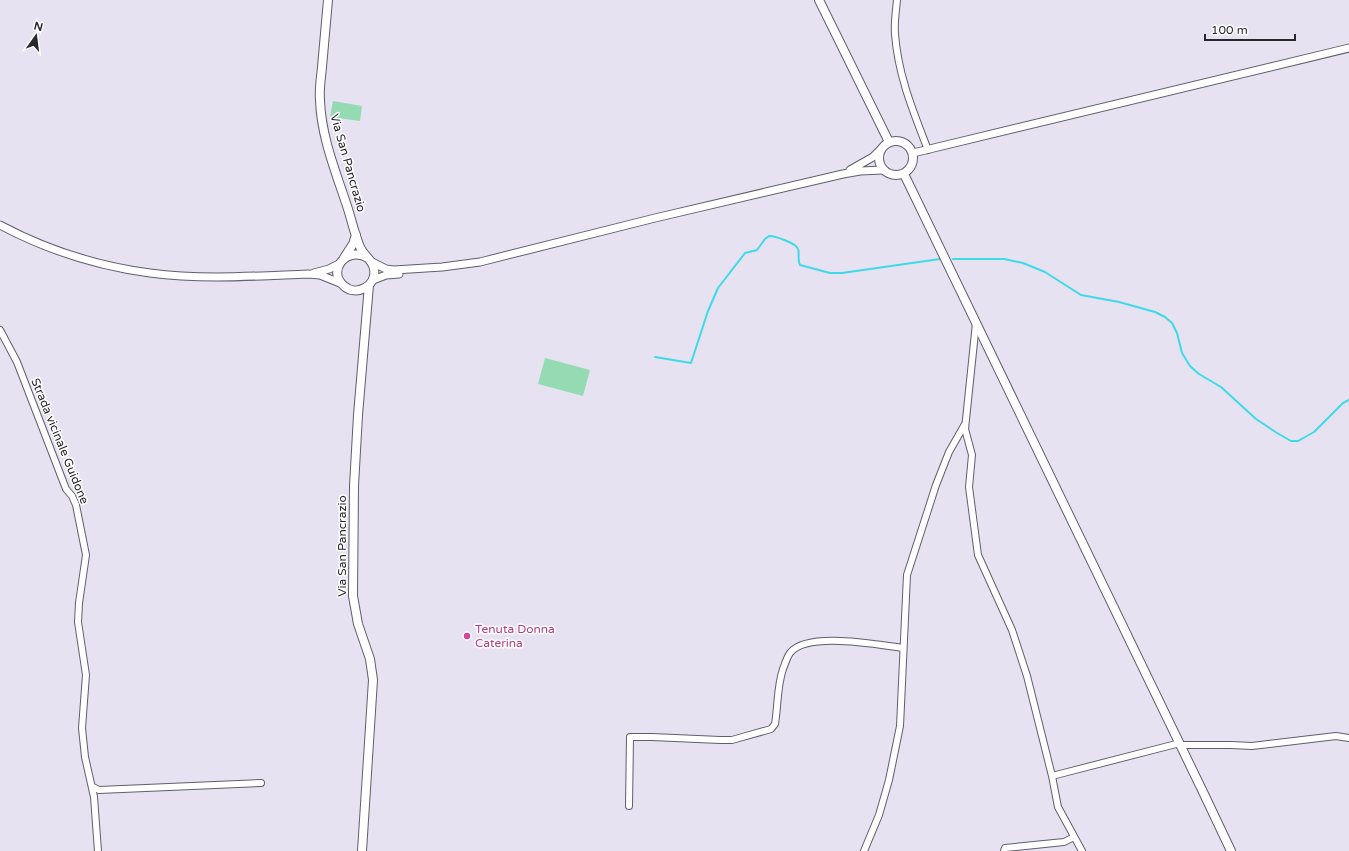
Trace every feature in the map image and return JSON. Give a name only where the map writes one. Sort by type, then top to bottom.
[{"type":"main road","name":"Via San Pancrazio","points":[[328,0],[320,99],[322,120],[328,147],[360,247],[370,260]]},
{"type":"main road","points":[[819,0],[889,142]]},
{"type":"main road","points":[[899,140],[904,142],[913,153],[913,163],[904,174],[893,175],[884,170],[879,160],[880,150],[889,142],[899,140]]},
{"type":"main road","points":[[904,174],[1231,851]]},
{"type":"main road","points":[[342,261],[352,254],[358,254],[370,260],[374,268],[371,283],[366,288],[358,291],[348,289],[340,283],[337,274],[342,261],[353,244],[356,235]]},
{"type":"main road","name":"Via San Pancrazio","points":[[362,851],[373,680],[370,659],[358,624],[353,596],[354,486],[362,370],[371,283]]},
{"type":"main road","points":[[358,291],[365,301],[368,311]]},
{"type":"street","points":[[897,0],[894,32],[900,70],[912,110],[928,150]]},
{"type":"street","points":[[913,153],[1349,48]]},
{"type":"street","points":[[843,174],[873,157],[880,150]]},
{"type":"street","points":[[370,260],[386,269],[442,268],[480,262],[654,218],[843,174],[860,171],[884,170]]},
{"type":"street","points":[[0,225],[57,251],[101,264],[150,273],[195,277],[308,274],[320,275],[340,283]]},
{"type":"street","points":[[308,274],[330,269],[342,261]]},
{"type":"street","points":[[371,283],[386,275],[404,274],[412,269]]},
{"type":"street","points":[[976,322],[965,429],[972,455],[969,487],[978,555],[1012,630],[1027,676],[1052,776],[1058,807],[1082,851]]},
{"type":"street","name":"Strada vicinale Guidone","points":[[0,330],[17,362],[66,489],[72,496],[76,505],[82,530],[86,555],[79,603],[78,622],[86,675],[82,728],[88,776],[93,787],[98,851]]},
{"type":"street","points":[[864,851],[873,832],[881,808],[889,780],[900,726],[907,575],[949,452],[966,422]]},
{"type":"street","points":[[629,806],[630,737],[732,740],[764,732],[771,729],[775,724],[782,671],[791,652],[797,647],[815,641],[834,641],[903,648]]},
{"type":"street","points":[[1052,776],[1180,744],[1252,746],[1336,736],[1349,738]]},
{"type":"street","points":[[93,787],[99,790],[261,783]]},
{"type":"street","points":[[1004,851],[1005,848],[1064,842],[1074,837]]},
{"type":"green space","points":[[333,101],[362,106],[360,121],[330,117]]},
{"type":"green space","points":[[545,358],[590,370],[583,396],[538,384]]},
{"type":"waterway","points":[[655,357],[691,363],[708,311],[718,288],[745,253],[757,250],[769,236],[776,237],[793,244],[799,251],[800,265],[830,273],[842,273],[940,259]]},
{"type":"waterway","points":[[953,259],[1004,259],[1023,263],[1045,272],[1081,295],[1119,302],[1155,312],[1165,317],[1172,323],[1177,333],[1182,353],[1190,366],[1199,374],[1221,387],[1256,419],[1291,441],[1298,441],[1314,432],[1343,403],[1349,400]]},
{"type":"place","name":"Tenuta Donna Caterina","points":[[467,636]]}]
